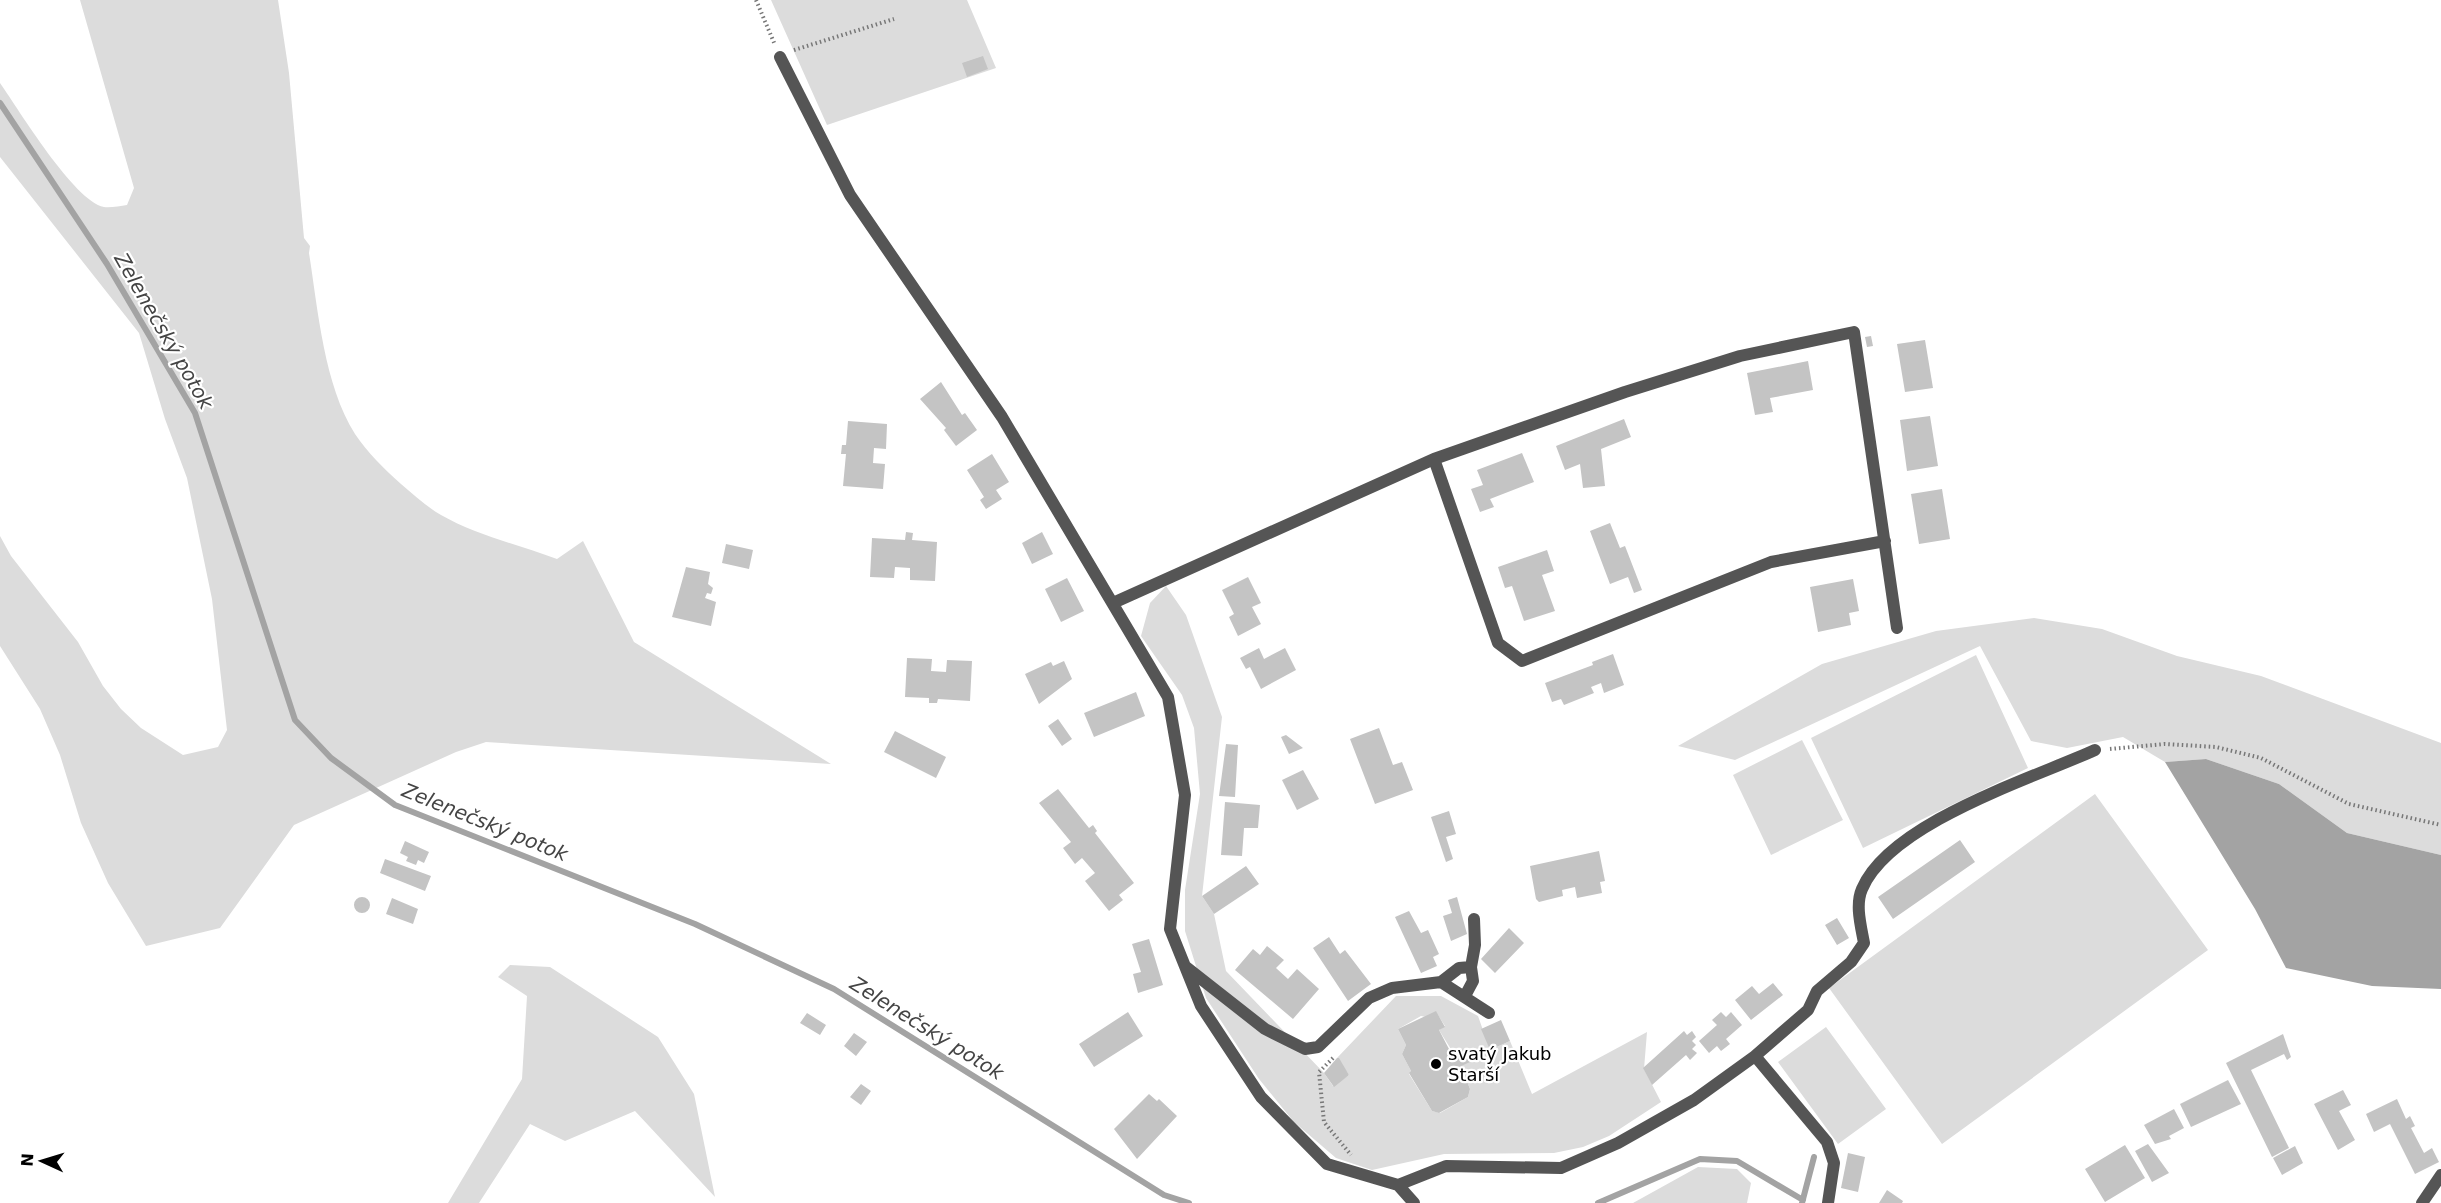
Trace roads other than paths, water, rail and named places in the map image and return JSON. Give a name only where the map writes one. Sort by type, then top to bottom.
[{"type":"street","points":[[780,57],[850,195],[1002,417],[1168,697],[1185,795],[1170,929],[1201,1006],[1261,1097],[1327,1164],[1398,1185],[1414,1203]]},
{"type":"street","points":[[1113,603],[1434,459],[1625,392],[1740,356],[1854,332],[1897,628]]},
{"type":"street","points":[[1434,459],[1498,643],[1522,661],[1771,562],[1885,541]]},
{"type":"street","points":[[1398,1185],[1446,1166],[1561,1168],[1618,1143],[1694,1100],[1755,1056],[1808,1010],[1817,991],[1851,962],[1864,943],[1858,913],[1861,891],[1872,871],[1900,843],[1973,802],[2095,750]]},
{"type":"street","points":[[1465,996],[1473,981],[1471,967],[1475,945],[1474,919]]},
{"type":"street","points":[[1185,966],[1265,1029],[1305,1049],[1318,1047],[1369,998],[1392,987],[1441,982],[1459,968],[1471,967]]},
{"type":"street","points":[[1441,982],[1489,1013]]},
{"type":"street","points":[[1755,1056],[1827,1142],[1833,1163],[1828,1203]]},
{"type":"street","points":[[2422,1203],[2441,1175]]},
{"type":"waterway","name":"Zelenečský potok","points":[[0,103],[107,264],[195,413],[295,720],[331,758],[395,805],[695,924],[834,989],[1164,1195],[1189,1203]]},
{"type":"waterway","name":"Zelenečský potok","points":[[1802,1203],[1814,1157]]},
{"type":"waterway","name":"Zelenečský potok","points":[[1598,1203],[1700,1159],[1737,1161],[1803,1200]]},
{"type":"place","name":"svatý Jakub Starší","points":[[1436,1064]]}]
